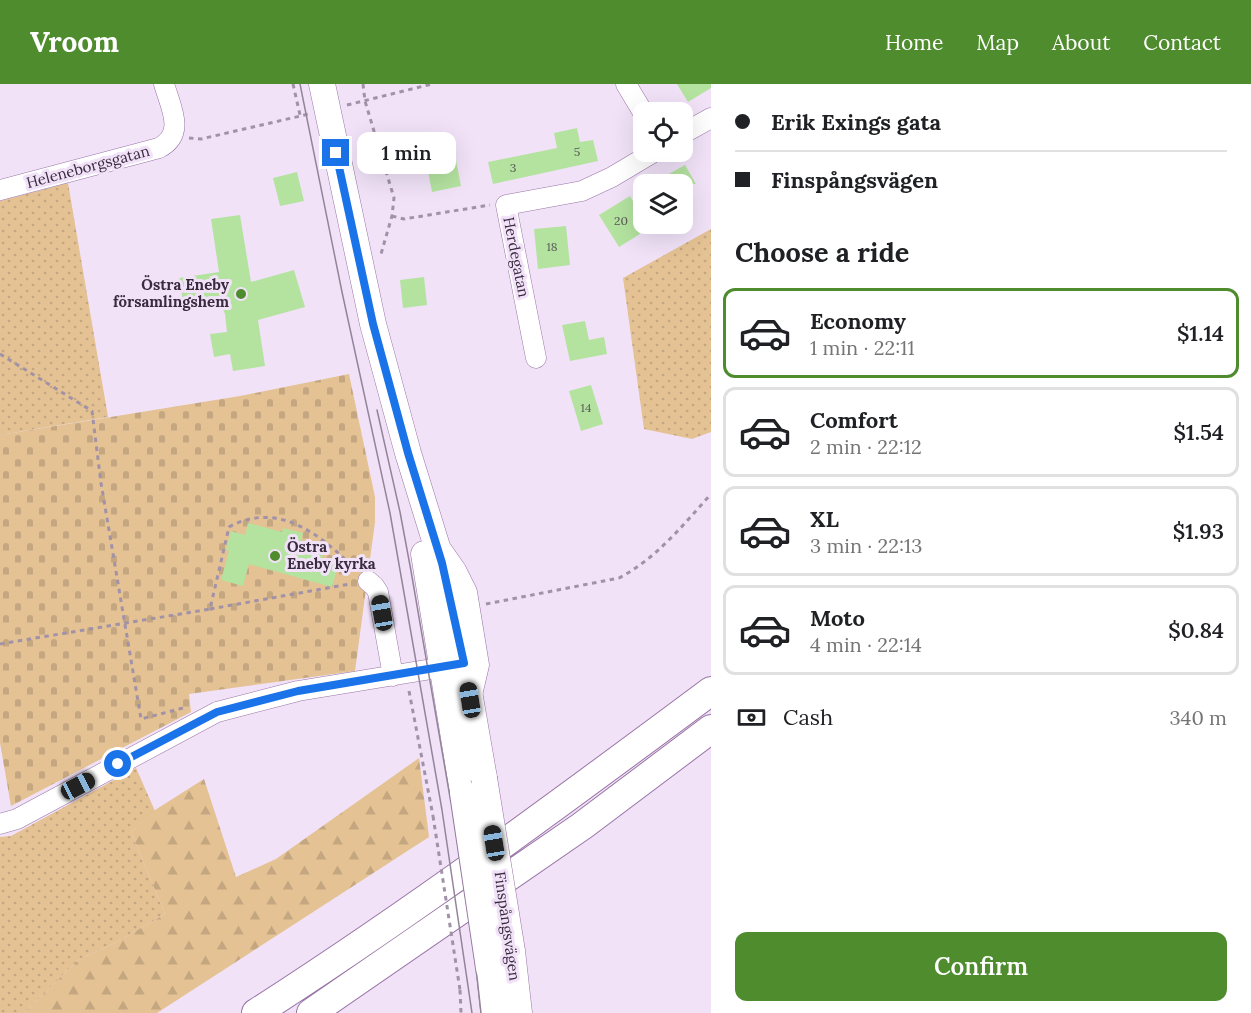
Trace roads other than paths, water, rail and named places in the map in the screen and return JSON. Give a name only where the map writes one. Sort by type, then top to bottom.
[{"type":"highway","points":[[256,1013],[331,965],[559,805],[711,691]]},
{"type":"highway","points":[[311,1013],[582,826],[711,729]]},
{"type":"main road","name":"Finspångsvägen","points":[[322,84],[373,324],[408,453],[442,563],[454,665],[463,794],[494,1013]]},
{"type":"main road","name":"Finspångsvägen","points":[[408,453],[454,665],[470,700],[512,951],[519,1013]]},
{"type":"street","name":"Heleneborgsgatan","points":[[0,190],[159,148],[172,138],[175,123],[164,84]]},
{"type":"street","points":[[627,84],[637,102]]},
{"type":"street","points":[[693,128],[711,118]]},
{"type":"street","name":"Herdegatan","points":[[536,358],[506,205],[582,191],[637,162]]},
{"type":"street","points":[[435,540],[456,570],[466,592],[479,665],[470,700]]},
{"type":"street","points":[[368,581],[378,592],[400,674]]},
{"type":"street","points":[[0,824],[17,819],[217,712],[298,691],[454,665]]},
{"type":"tram line","points":[[300,84],[390,513],[442,810],[472,1013]]},
{"type":"tram line","points":[[377,410],[411,571],[451,803],[481,1013]]},
{"type":"place","name":"Östra Eneby församlingshem","points":[[241,294]]},
{"type":"place","name":"Östra Eneby kyrka","points":[[275,556]]}]
